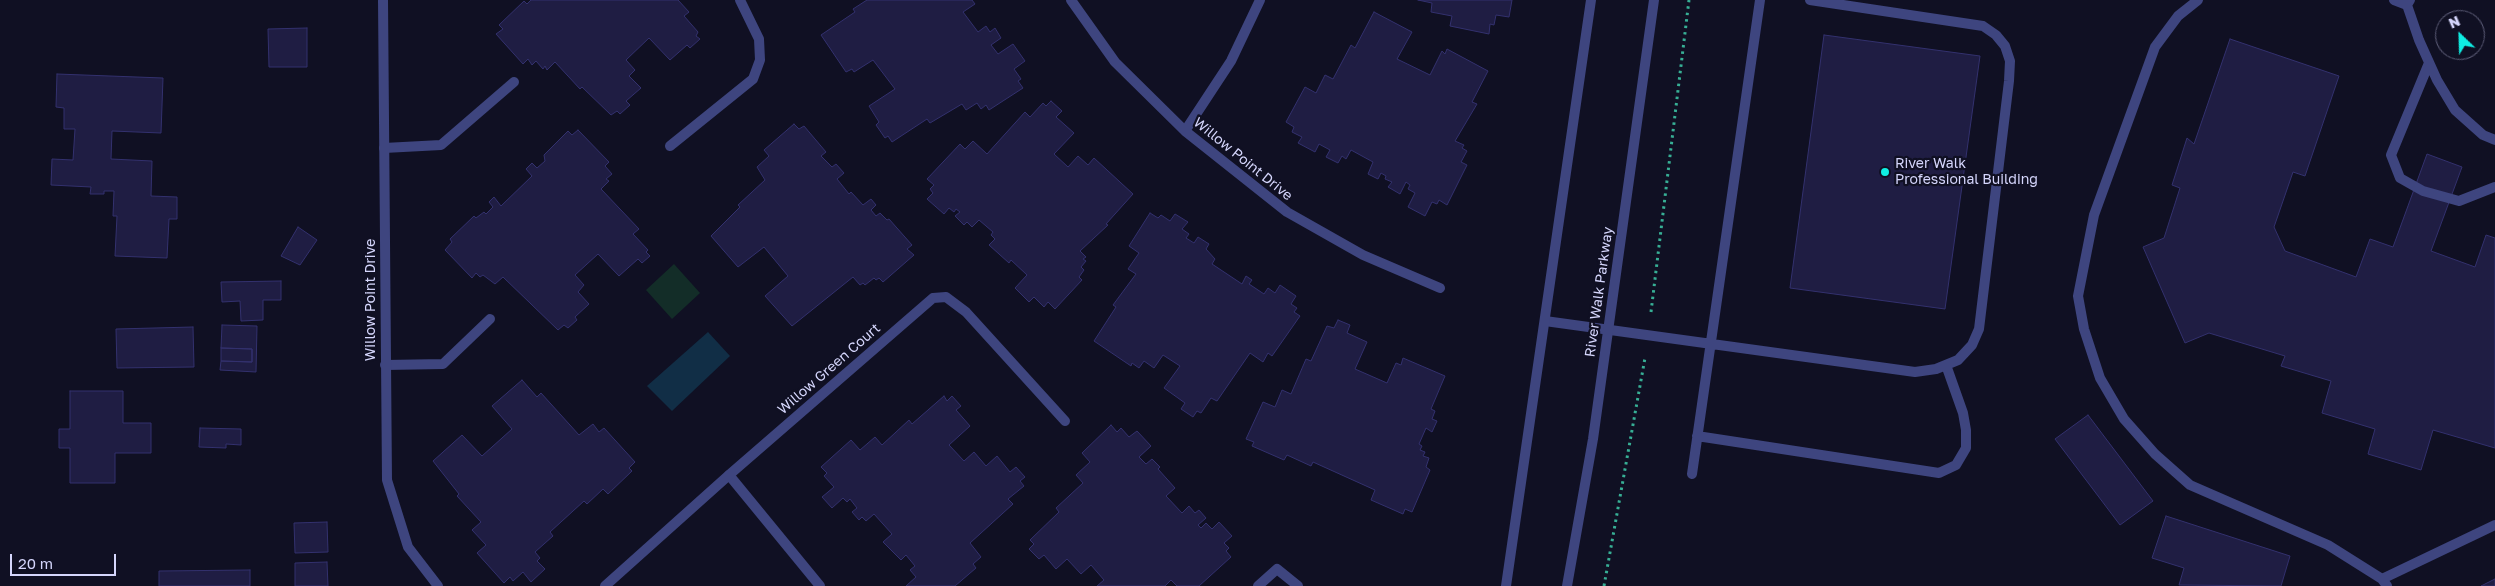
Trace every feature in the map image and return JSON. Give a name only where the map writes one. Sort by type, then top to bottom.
[{"type":"street","name":"Willow Point Drive","points":[[383,0],[387,480],[408,547],[438,586]]},
{"type":"street","points":[[670,146],[753,79],[760,60],[759,40],[740,0]]},
{"type":"street","name":"Willow Point Drive","points":[[1071,0],[1114,62],[1185,131],[1287,212],[1363,255],[1440,288]]},
{"type":"street","points":[[1185,131],[1231,62],[1260,0]]},
{"type":"street","points":[[1506,586],[1591,0]]},
{"type":"street","name":"River Walk Parkway","points":[[1567,586],[1593,439],[1654,0]]},
{"type":"street","points":[[1692,474],[1709,343],[1760,0]]},
{"type":"street","points":[[1545,321],[1915,372],[1946,365],[1958,360],[1972,345],[1979,329],[2009,82],[2010,61],[2005,46],[1996,35],[1983,26],[1810,0]]},
{"type":"street","points":[[2198,0],[2178,16],[2155,47],[2094,215],[2078,296],[2084,329],[2100,378],[2124,419],[2154,454],[2190,485],[2328,545],[2385,582],[2495,525]]},
{"type":"street","points":[[2394,0],[2408,2],[2429,63],[2456,110],[2483,135],[2495,140]]},
{"type":"street","points":[[2429,63],[2392,155],[2400,178],[2423,191],[2459,201],[2495,187]]},
{"type":"street","points":[[384,148],[441,145],[514,82]]},
{"type":"street","name":"Willow Green Court","points":[[605,586],[728,475],[933,298],[946,297],[966,312],[1065,422]]},
{"type":"street","points":[[386,364],[443,364],[490,319]]},
{"type":"street","points":[[1697,436],[1939,473],[1956,465],[1966,448],[1966,430],[1963,413],[1946,365]]},
{"type":"street","points":[[728,475],[820,586]]},
{"type":"street","points":[[1258,586],[1277,569],[1298,586]]},
{"type":"path","points":[[1604,586],[1649,335],[1689,0]]},
{"type":"green space","points":[[674,264],[700,293],[672,319],[646,290]]},
{"type":"water","points":[[708,332],[730,356],[672,411],[647,386]]},
{"type":"building","points":[[531,0],[678,0],[689,12],[684,16],[698,32],[696,36],[700,39],[690,48],[687,45],[670,60],[649,38],[626,60],[635,70],[629,76],[641,88],[626,101],[630,105],[620,114],[617,111],[611,115],[582,87],[580,89],[555,62],[547,70],[545,66],[543,69],[536,61],[532,65],[528,59],[523,64],[496,34],[503,29],[499,25],[524,1],[527,4]]},
{"type":"building","points":[[867,0],[972,0],[975,4],[963,12],[978,32],[986,26],[990,32],[995,28],[1001,38],[991,45],[998,54],[1013,44],[1025,61],[1014,69],[1021,79],[1018,81],[1023,88],[989,110],[986,105],[981,109],[977,103],[966,110],[962,104],[930,123],[927,119],[892,142],[888,136],[885,138],[876,125],[879,122],[869,106],[895,89],[873,60],[854,72],[852,69],[846,72],[821,35],[855,12],[853,9]]},
{"type":"building","points":[[1418,0],[1512,0],[1509,17],[1496,15],[1494,25],[1490,24],[1489,34],[1450,26],[1452,16],[1431,12],[1432,3]]},
{"type":"building","points":[[1374,12],[1412,32],[1397,59],[1430,75],[1442,51],[1445,54],[1447,49],[1488,71],[1472,102],[1477,104],[1455,141],[1464,145],[1462,148],[1467,151],[1461,162],[1467,165],[1447,205],[1439,200],[1437,204],[1432,202],[1425,216],[1408,207],[1415,193],[1408,189],[1410,185],[1406,182],[1400,194],[1388,187],[1392,182],[1385,179],[1386,176],[1381,173],[1378,179],[1368,174],[1373,162],[1351,150],[1346,159],[1342,156],[1338,163],[1326,157],[1330,150],[1319,144],[1315,152],[1298,143],[1302,137],[1292,132],[1294,127],[1286,122],[1305,87],[1316,93],[1325,75],[1333,79],[1351,45],[1355,48]]},
{"type":"building","points":[[307,28],[307,67],[269,67],[268,29]]},
{"type":"building","name":"River Walk Professional Building","points":[[1824,35],[1980,56],[1945,309],[1790,288]]},
{"type":"building","points":[[2230,39],[2339,76],[2305,176],[2293,172],[2274,227],[2285,251],[2356,277],[2370,239],[2393,247],[2427,154],[2462,167],[2431,251],[2475,267],[2486,235],[2495,238],[2495,448],[2433,430],[2421,470],[2368,454],[2375,429],[2322,413],[2331,381],[2281,366],[2285,356],[2209,333],[2185,343],[2143,247],[2164,238],[2180,188],[2172,185],[2187,138],[2194,144]]},
{"type":"building","points":[[57,74],[163,78],[161,133],[112,131],[111,159],[152,161],[151,196],[177,197],[177,219],[169,219],[167,258],[115,256],[117,216],[113,216],[114,191],[104,191],[104,194],[90,194],[91,187],[51,185],[52,159],[73,160],[75,129],[64,129],[64,108],[56,107]]},
{"type":"building","points":[[1051,101],[1062,111],[1056,117],[1074,133],[1054,154],[1068,167],[1078,156],[1088,165],[1094,158],[1133,194],[1106,224],[1108,225],[1080,251],[1086,257],[1083,259],[1086,261],[1081,267],[1084,270],[1079,277],[1082,280],[1055,309],[1048,302],[1044,307],[1034,297],[1029,302],[1015,288],[1027,275],[1011,260],[1009,263],[989,245],[995,239],[991,235],[993,232],[979,220],[972,227],[967,222],[964,225],[955,216],[960,212],[956,209],[954,212],[949,208],[944,214],[927,199],[933,193],[930,189],[934,185],[927,179],[960,144],[965,149],[973,141],[987,154],[1025,112],[1030,117],[1043,103],[1046,106]]},
{"type":"building","points":[[794,124],[799,129],[804,126],[826,152],[821,156],[832,167],[836,164],[844,173],[837,179],[849,194],[851,192],[863,205],[871,199],[876,205],[871,210],[876,216],[880,213],[887,220],[889,219],[912,245],[907,249],[914,255],[883,282],[879,278],[876,280],[874,278],[865,285],[863,283],[860,285],[853,277],[792,326],[765,296],[788,276],[764,247],[738,267],[711,236],[740,207],[738,205],[765,180],[757,167],[769,156],[764,150]]},
{"type":"building","points":[[578,130],[609,162],[605,166],[612,174],[606,179],[609,181],[601,189],[639,229],[633,234],[648,250],[646,252],[650,256],[642,263],[638,259],[619,276],[598,254],[575,275],[584,285],[578,292],[589,304],[575,317],[577,320],[568,328],[564,325],[558,330],[503,277],[495,284],[483,275],[480,277],[476,273],[472,278],[445,250],[452,242],[450,239],[474,216],[476,218],[484,212],[486,214],[493,207],[489,202],[494,197],[501,206],[532,176],[526,169],[532,163],[537,168],[545,161],[544,155],[568,131],[572,135]]},
{"type":"building","points":[[1150,213],[1158,218],[1161,215],[1170,221],[1175,214],[1188,222],[1182,229],[1189,234],[1186,238],[1194,243],[1198,237],[1209,244],[1206,249],[1215,259],[1212,264],[1242,284],[1246,276],[1252,280],[1249,284],[1264,294],[1268,288],[1275,293],[1280,285],[1296,296],[1291,304],[1297,308],[1294,312],[1300,316],[1272,356],[1268,353],[1263,362],[1250,353],[1217,401],[1211,398],[1201,413],[1197,411],[1193,417],[1181,409],[1185,403],[1164,388],[1180,366],[1163,355],[1154,368],[1144,361],[1139,368],[1132,363],[1131,366],[1094,341],[1116,307],[1113,305],[1136,274],[1128,269],[1139,253],[1129,246]]},
{"type":"building","points":[[298,227],[317,240],[300,265],[281,256]]},
{"type":"building","points":[[281,281],[281,300],[263,300],[263,320],[241,321],[240,301],[222,302],[221,282]]},
{"type":"building","points":[[1338,320],[1350,325],[1347,333],[1367,342],[1355,369],[1387,383],[1396,363],[1401,365],[1403,358],[1445,376],[1431,409],[1435,411],[1432,419],[1437,421],[1432,432],[1426,428],[1419,444],[1422,446],[1420,450],[1425,452],[1423,456],[1429,458],[1426,467],[1430,470],[1412,512],[1405,509],[1403,514],[1371,500],[1375,490],[1313,462],[1311,466],[1287,455],[1284,460],[1252,446],[1254,442],[1246,439],[1263,402],[1275,407],[1282,390],[1291,394],[1306,359],[1311,361],[1327,326],[1334,328]]},
{"type":"building","points":[[222,325],[257,326],[256,372],[220,370],[221,361],[252,362],[252,349],[221,348]]},
{"type":"building","points":[[193,327],[194,367],[117,368],[116,329]]},
{"type":"building","points":[[221,348],[252,349],[252,362],[221,361]]},
{"type":"building","points":[[522,380],[537,397],[541,393],[579,435],[593,424],[599,432],[604,428],[635,462],[629,468],[632,471],[608,494],[603,489],[587,504],[584,501],[550,532],[553,536],[535,552],[540,558],[537,561],[545,569],[531,582],[523,572],[513,581],[510,577],[504,583],[477,553],[486,545],[472,530],[481,522],[457,496],[459,494],[433,461],[462,435],[482,456],[512,429],[492,406]]},
{"type":"building","points":[[70,391],[123,391],[123,423],[151,423],[151,453],[115,453],[115,483],[70,483],[70,448],[59,448],[59,429],[70,429]]},
{"type":"building","points":[[944,396],[947,401],[952,396],[961,406],[956,410],[970,426],[949,445],[964,461],[974,452],[986,466],[997,456],[1010,472],[1016,467],[1025,477],[1020,481],[1024,486],[1008,499],[1013,504],[970,543],[981,557],[973,564],[976,568],[955,586],[906,586],[916,577],[910,570],[915,566],[906,555],[901,560],[883,542],[892,534],[874,514],[866,521],[862,517],[859,520],[852,512],[857,508],[850,499],[847,502],[843,498],[832,508],[822,497],[834,487],[824,476],[827,473],[821,467],[851,440],[860,450],[875,437],[882,445],[909,420],[912,424]]},
{"type":"building","points":[[2088,415],[2153,501],[2120,525],[2055,439]]},
{"type":"building","points":[[1111,425],[1117,432],[1121,428],[1129,437],[1137,431],[1151,446],[1139,457],[1146,464],[1152,459],[1160,467],[1158,469],[1175,488],[1166,496],[1182,513],[1189,506],[1195,513],[1199,510],[1206,518],[1198,525],[1201,528],[1206,523],[1212,529],[1219,522],[1232,536],[1224,543],[1229,548],[1226,551],[1231,557],[1199,586],[1177,586],[1171,580],[1165,586],[1097,586],[1104,580],[1091,565],[1081,574],[1067,559],[1056,569],[1044,555],[1039,559],[1029,549],[1034,544],[1030,540],[1059,512],[1056,508],[1083,483],[1076,475],[1090,462],[1082,453]]},
{"type":"building","points":[[200,428],[241,429],[241,445],[226,444],[226,448],[199,447]]},
{"type":"building","points":[[2166,516],[2290,556],[2281,586],[2179,585],[2184,568],[2152,558]]},
{"type":"building","points":[[327,522],[328,552],[295,553],[294,523]]},
{"type":"building","points":[[327,562],[328,586],[295,586],[295,563]]},
{"type":"building","points":[[250,570],[250,586],[159,586],[159,571]]},
{"type":"building","points":[[2495,579],[2495,586],[2481,586]]},
{"type":"place","name":"River Walk Professional Building","points":[[1885,172]]}]
